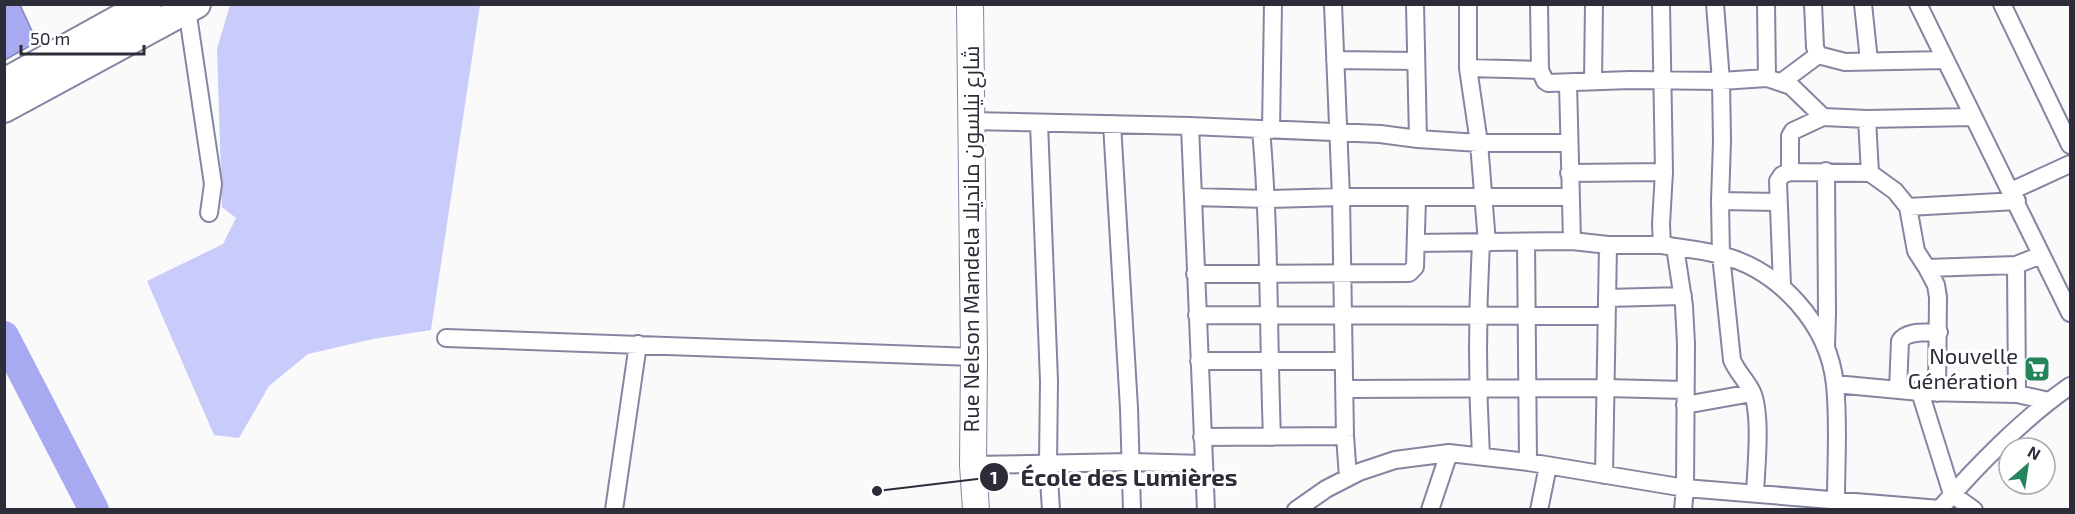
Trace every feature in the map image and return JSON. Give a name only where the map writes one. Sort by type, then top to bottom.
[{"type":"highway","points":[[4,108],[147,4]]},
{"type":"highway","points":[[4,82],[67,62],[191,7]]},
{"type":"main road","name":"Rue Nelson Mandela شارع نيلسون مانديلا","points":[[970,4],[973,465],[976,510]]},
{"type":"street","points":[[1272,437],[1266,130],[1273,4]]},
{"type":"street","points":[[1333,4],[1341,197],[1342,317],[1348,477]]},
{"type":"street","points":[[1415,4],[1418,139]]},
{"type":"street","points":[[1468,4],[1468,68],[1479,143],[1484,243],[1477,316],[1477,389],[1481,456]]},
{"type":"street","points":[[1539,4],[1540,70],[1548,83],[1775,80],[1818,55],[1845,62],[1945,60]]},
{"type":"street","points":[[1593,81],[1594,4]]},
{"type":"street","points":[[1661,4],[1664,172],[1661,224],[1683,297],[1686,344],[1685,509]]},
{"type":"street","points":[[1714,4],[1722,141],[1721,255],[1732,360],[1752,393],[1757,411],[1755,494]]},
{"type":"street","points":[[1766,4],[1775,80]]},
{"type":"street","points":[[1813,4],[1815,47],[1818,55]]},
{"type":"street","points":[[1863,4],[1869,62]]},
{"type":"street","points":[[1918,4],[2070,314]]},
{"type":"street","points":[[2002,4],[2070,145]]},
{"type":"street","points":[[191,7],[213,184],[209,213]]},
{"type":"street","points":[[1335,60],[1416,61]]},
{"type":"street","points":[[1468,68],[1540,70]]},
{"type":"street","points":[[1775,80],[1800,94],[1823,117]]},
{"type":"street","points":[[1568,83],[1572,241]]},
{"type":"street","points":[[1790,172],[1790,136],[1793,131],[1823,117],[1867,119],[1973,117]]},
{"type":"street","points":[[1867,119],[1870,173]]},
{"type":"street","points":[[970,121],[1337,132],[1479,143],[1569,143]]},
{"type":"street","points":[[1040,123],[1051,510]]},
{"type":"street","points":[[1112,124],[1132,510]]},
{"type":"street","points":[[1190,126],[1206,510]]},
{"type":"street","points":[[1908,207],[2014,196],[2070,164]]},
{"type":"street","points":[[1826,171],[1826,349]]},
{"type":"street","points":[[1782,286],[1778,202],[1778,181],[1782,175],[1790,172],[1826,171],[1870,173],[1895,191],[1908,207],[1916,250],[1936,285],[1939,332],[1937,393]]},
{"type":"street","points":[[1569,173],[1664,172]]},
{"type":"street","points":[[1193,197],[1267,199],[1570,197]]},
{"type":"street","points":[[1195,274],[1409,273],[1415,267],[1417,197]]},
{"type":"street","points":[[1720,201],[1778,202]]},
{"type":"street","points":[[1416,243],[1572,241],[1608,245],[1668,246],[1721,255],[1755,270],[1782,286],[1805,309],[1826,349],[1835,384],[1836,500]]},
{"type":"street","points":[[1526,242],[1528,462]]},
{"type":"street","points":[[1604,475],[1608,245]]},
{"type":"street","points":[[1927,268],[2016,265],[2041,255]]},
{"type":"street","points":[[2016,265],[2017,394]]},
{"type":"street","points":[[1607,298],[1683,297]]},
{"type":"street","points":[[1197,315],[1606,316]]},
{"type":"street","points":[[1898,390],[1902,337],[1908,334],[1939,332]]},
{"type":"street","points":[[446,338],[974,357]]},
{"type":"street","points":[[614,510],[638,344]]},
{"type":"street","points":[[1199,361],[1344,360]]},
{"type":"street","points":[[1835,384],[1937,393],[2017,394],[2049,401]]},
{"type":"street","points":[[1296,510],[1348,477],[1395,460],[1449,453],[1528,462],[1685,488],[1939,509],[1971,473],[2049,401],[2070,386]]},
{"type":"street","points":[[1345,389],[1606,388],[1685,397],[1752,393]]},
{"type":"street","points":[[1920,392],[1952,494],[1974,510]]},
{"type":"street","points":[[1202,438],[1345,436]]},
{"type":"street","points":[[1430,510],[1449,453]]},
{"type":"street","points":[[973,465],[1131,462],[1204,464]]},
{"type":"street","points":[[1539,510],[1548,466]]},
{"type":"shaded area","points":[[5,4],[20,5],[37,42],[5,60]]},
{"type":"shaded area","points":[[230,5],[480,5],[431,330],[373,339],[308,354],[269,386],[239,438],[214,435],[147,281],[223,244],[236,218],[222,207],[217,49]]},
{"type":"waterway","points":[[4,336],[94,510]]},
{"type":"place","name":"Nouvelle Génération","points":[[2037,369]]},
{"type":"place","name":"École des Lumières","points":[[877,491]]}]
